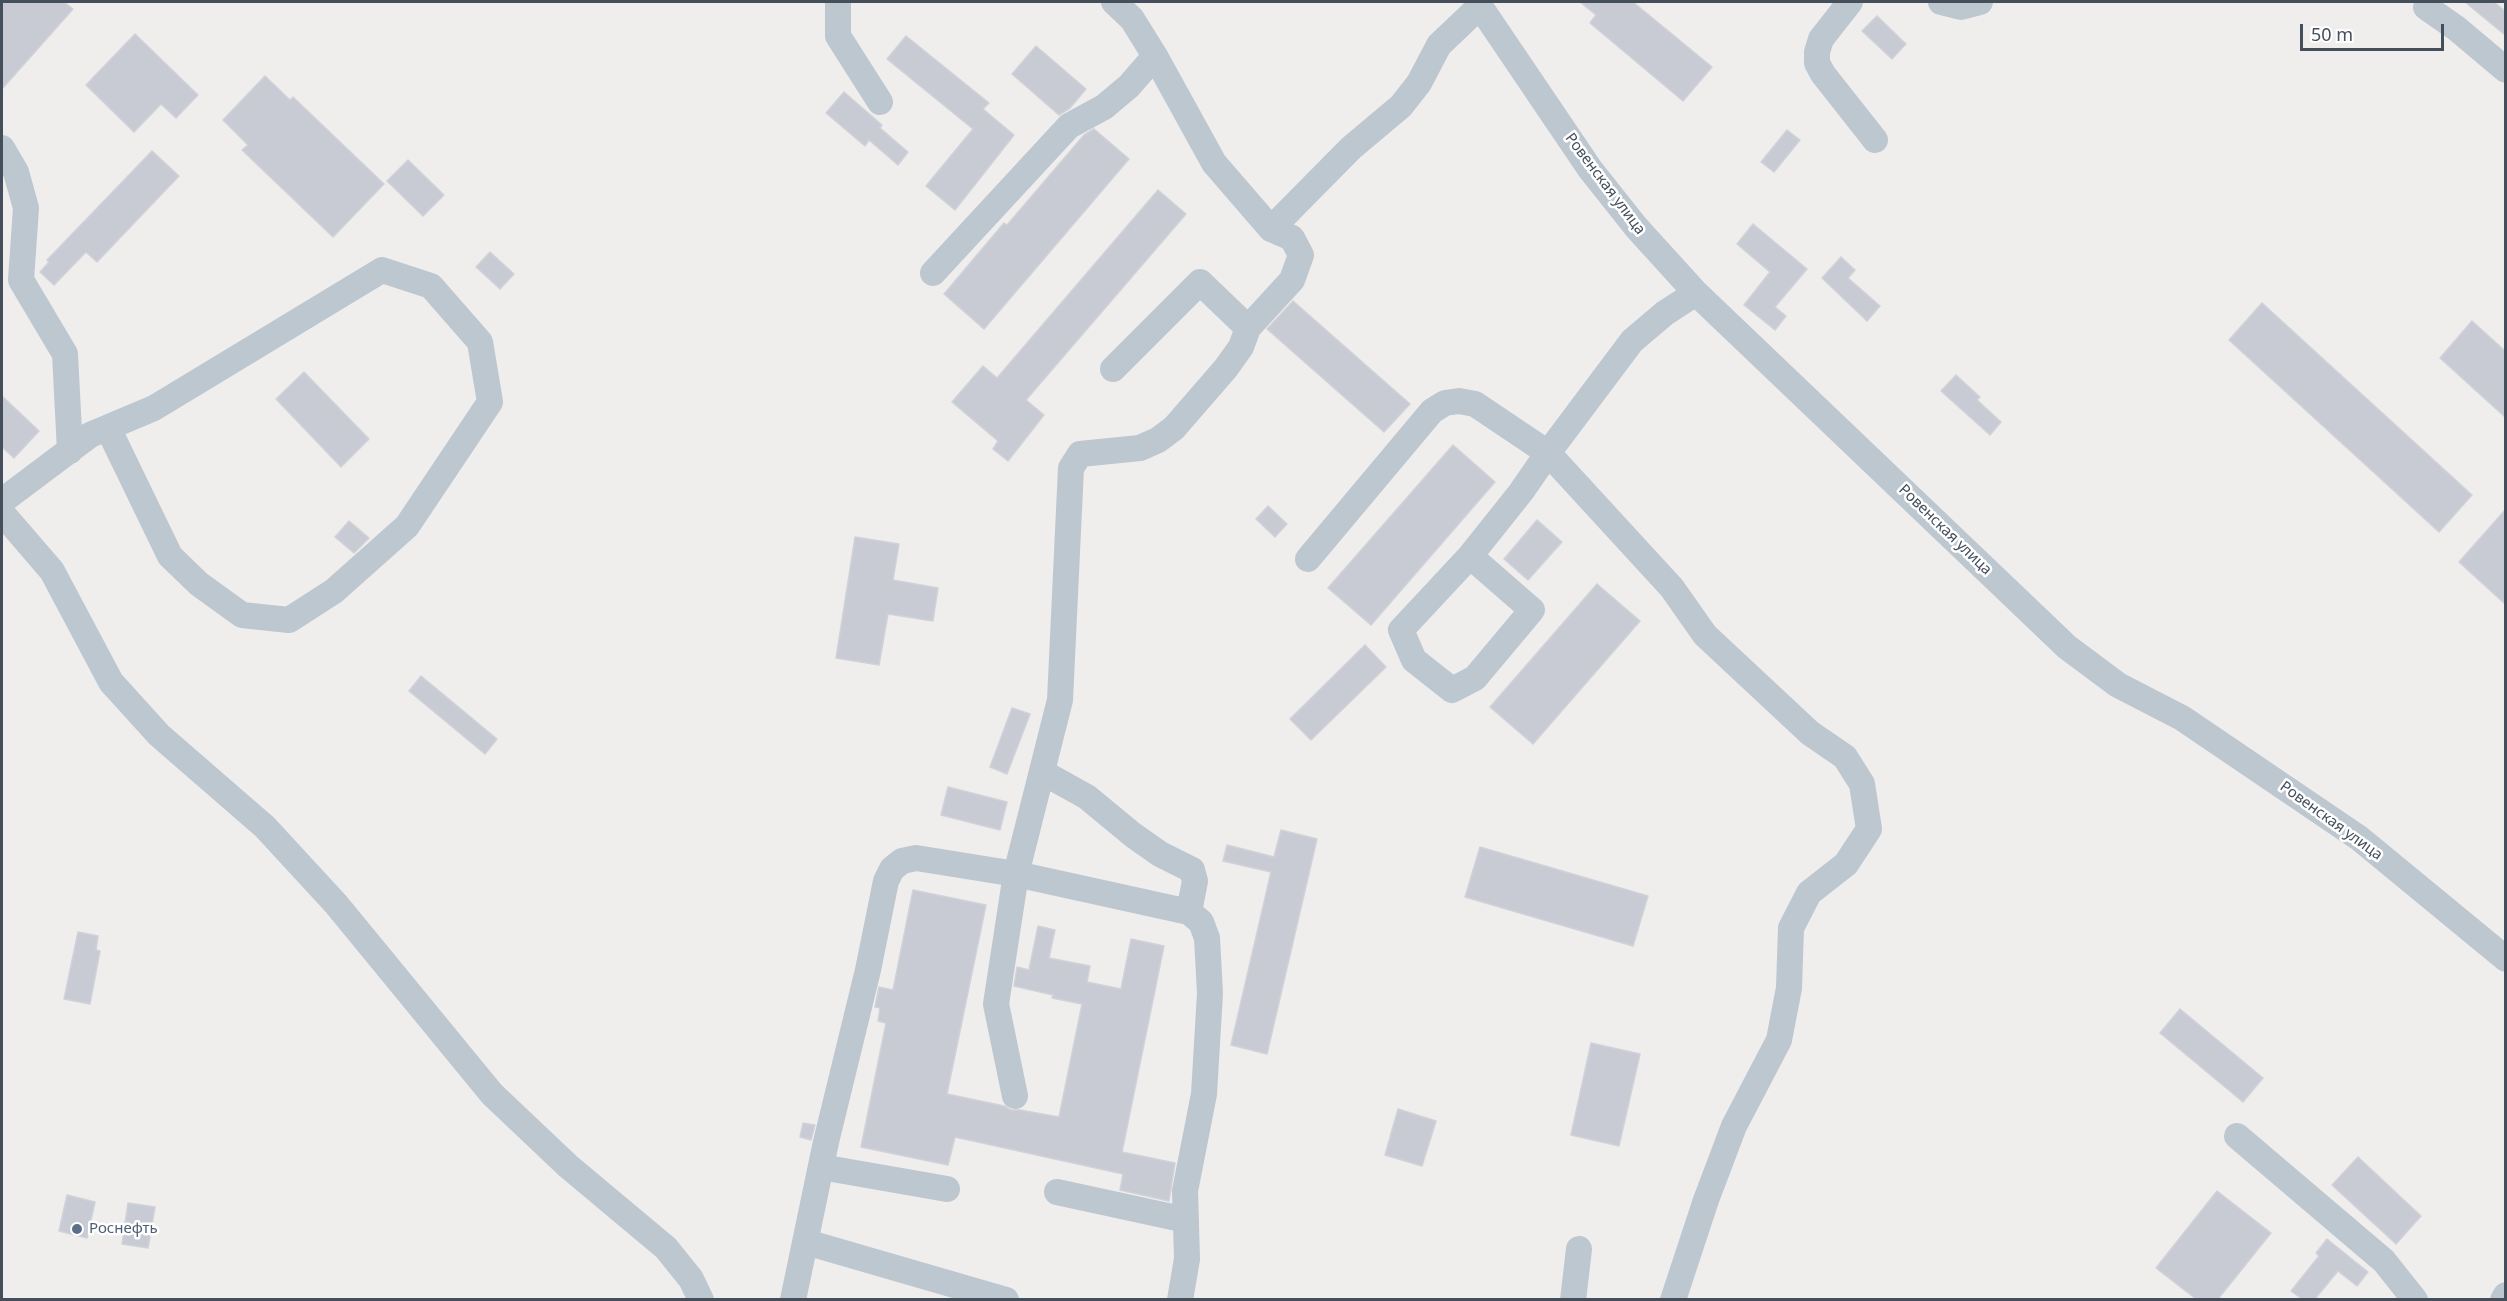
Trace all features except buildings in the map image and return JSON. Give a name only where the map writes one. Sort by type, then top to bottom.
[{"type":"street","points":[[838,2],[838,36],[880,102]]},
{"type":"street","points":[[1015,1096],[996,1004],[1016,874],[1060,700],[1071,468],[1074,460],[1080,454],[1140,448],[1158,440],[1174,428],[1227,368],[1241,347],[1248,328],[1292,280],[1301,255],[1292,238],[1271,229],[1214,163],[1155,56],[1132,19],[1114,2]]},
{"type":"street","points":[[1850,2],[1821,39],[1817,52],[1817,63],[1823,74],[1875,140]]},
{"type":"street","points":[[1941,2],[1961,7],[1980,2]]},
{"type":"street","points":[[2424,3],[2505,70]]},
{"type":"street","points":[[1271,229],[1351,148],[1401,106],[1419,83],[1439,45],[1478,4]]},
{"type":"street","name":"Ровенская улица","points":[[1478,4],[1590,169],[1636,227],[1696,293],[2067,647],[2118,685],[2182,718],[2359,838],[2505,959]]},
{"type":"street","points":[[933,273],[1069,126],[1104,107],[1130,86],[1155,56]]},
{"type":"street","points":[[2,148],[16,172],[26,208],[21,280],[65,354],[70,451]]},
{"type":"street","points":[[2,501],[90,435],[154,408],[382,270],[431,286],[480,342],[490,402],[407,526],[334,591],[289,620],[242,615],[199,584],[170,556],[108,428]]},
{"type":"street","points":[[1113,369],[1200,282],[1248,328]]},
{"type":"street","points":[[1470,556],[1532,610],[1475,678],[1452,690],[1413,660],[1401,630],[1470,556],[1521,492],[1632,341],[1665,313],[1696,293]]},
{"type":"street","points":[[1308,559],[1432,411],[1445,403],[1459,401],[1475,404],[1548,453],[1672,588],[1705,635],[1810,733],[1845,757],[1862,784],[1869,829],[1846,864],[1809,893],[1791,928],[1789,988],[1779,1040],[1734,1126],[1673,1299]]},
{"type":"street","points":[[2,513],[52,571],[111,682],[159,735],[265,827],[336,903],[492,1094],[568,1166],[666,1248],[691,1279],[701,1299]]},
{"type":"street","points":[[1042,772],[1087,796],[1133,835],[1160,854],[1192,870],[1195,881],[1189,912]]},
{"type":"street","points":[[793,1299],[886,881],[892,870],[902,861],[916,858],[1016,874],[1189,912],[1201,922],[1208,938],[1210,993],[1203,1094],[1185,1191],[1187,1259],[1180,1299]]},
{"type":"street","points":[[2237,1136],[2384,1261],[2415,1299]]},
{"type":"street","points":[[821,1167],[947,1189]]},
{"type":"street","points":[[1058,1192],[1186,1220]]},
{"type":"street","points":[[806,1242],[1006,1299]]},
{"type":"street","points":[[1573,1299],[1579,1249]]},
{"type":"street","points":[[2503,1299],[2505,1294]]},
{"type":"place","name":"Роснефть","points":[[77,1229]]}]
